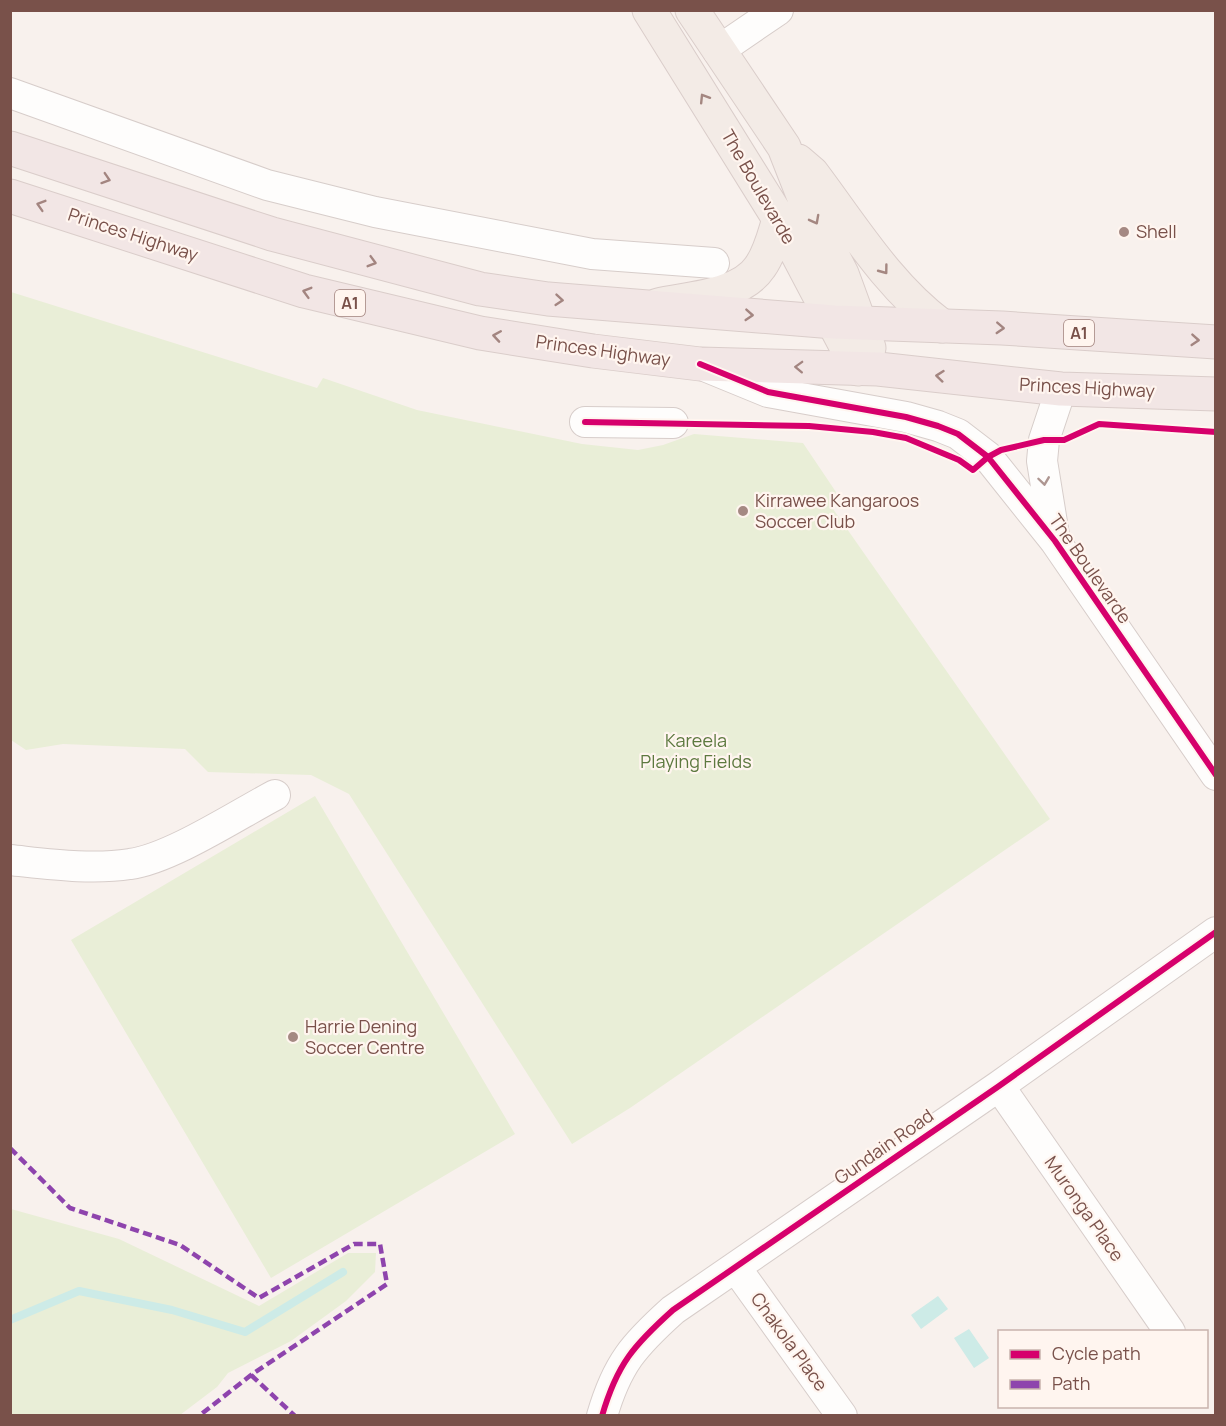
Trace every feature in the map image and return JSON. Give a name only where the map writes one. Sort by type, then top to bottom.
[{"type":"highway","name":"A1","points":[[10,148],[272,234],[480,289],[548,299],[846,322],[1215,342]]},
{"type":"highway","name":"Princes Highway","points":[[10,196],[304,291],[480,333],[593,351],[700,364],[868,369],[1061,389],[1215,394]]},
{"type":"main road","name":"The Boulevarde","points":[[649,10],[846,322],[868,369]]},
{"type":"main road","name":"The Boulevarde","points":[[692,10],[784,147],[812,173],[890,277],[914,305],[942,326]]},
{"type":"main road","name":"The Boulevarde","points":[[784,147],[808,208],[842,274],[846,322]]},
{"type":"main road","points":[[649,307],[718,292],[736,286],[749,278],[760,268],[779,219]]},
{"type":"street","points":[[718,51],[778,10]]},
{"type":"street","points":[[10,93],[267,185],[375,212],[592,254],[714,263]]},
{"type":"street","name":"The Boulevarde","points":[[700,364],[768,392],[906,417],[958,434],[988,457],[1055,541],[1215,775]]},
{"type":"street","name":"The Boulevarde","points":[[1055,541],[1042,461],[1044,440],[1061,389]]},
{"type":"street","points":[[585,422],[673,423]]},
{"type":"street","points":[[10,860],[71,865],[131,864],[166,852],[275,795]]},
{"type":"street","name":"Gundain Road","points":[[602,1416],[612,1381],[647,1333],[673,1310],[999,1086],[1215,932]]},
{"type":"street","name":"Muronga Place","points":[[999,1086],[1169,1330]]},
{"type":"street","name":"Chakola Place","points":[[736,1268],[842,1416]]},
{"type":"green space","name":"Kareela Playing Fields","points":[[11,292],[317,388],[323,378],[417,410],[582,444],[638,450],[663,445],[694,434],[803,443],[836,492],[831,506],[1050,819],[630,1108],[572,1144],[349,794],[311,775],[208,772],[185,749],[63,744],[26,750],[11,740]]},
{"type":"green space","name":"Harrie Dening Soccer Centre","points":[[315,796],[515,1134],[271,1278],[71,940]]},
{"type":"green space","points":[[11,1209],[119,1239],[259,1306],[348,1253],[376,1253],[375,1272],[346,1301],[291,1341],[228,1373],[217,1387],[180,1415],[11,1415]]},
{"type":"water","points":[[938,1296],[948,1309],[921,1329],[911,1315]]},
{"type":"water","points":[[969,1329],[989,1358],[974,1368],[954,1338]]},
{"type":"waterway","points":[[10,1320],[79,1291],[172,1310],[245,1332],[343,1272]]},
{"type":"marked path","points":[[10,1148],[70,1208],[180,1245],[259,1298],[354,1244],[380,1244],[387,1284],[251,1375],[199,1416]]},
{"type":"marked path","points":[[251,1375],[295,1416]]},
{"type":"cycle path","points":[[700,364],[768,392],[906,417],[938,426],[958,434],[988,457],[1055,541],[1216,775]]},
{"type":"cycle path","points":[[585,422],[809,426],[873,432],[906,438],[959,460],[973,470],[988,457],[1001,450],[1044,440],[1064,440],[1099,424],[1216,432]]},
{"type":"cycle path","points":[[602,1416],[614,1382],[628,1357],[673,1310],[999,1086],[1216,932]]},
{"type":"place","name":"Shell","points":[[1124,232]]},
{"type":"place","name":"Kirrawee Kangaroos Soccer Club","points":[[743,511]]},
{"type":"place","name":"Harrie Dening Soccer Centre","points":[[293,1037]]}]
